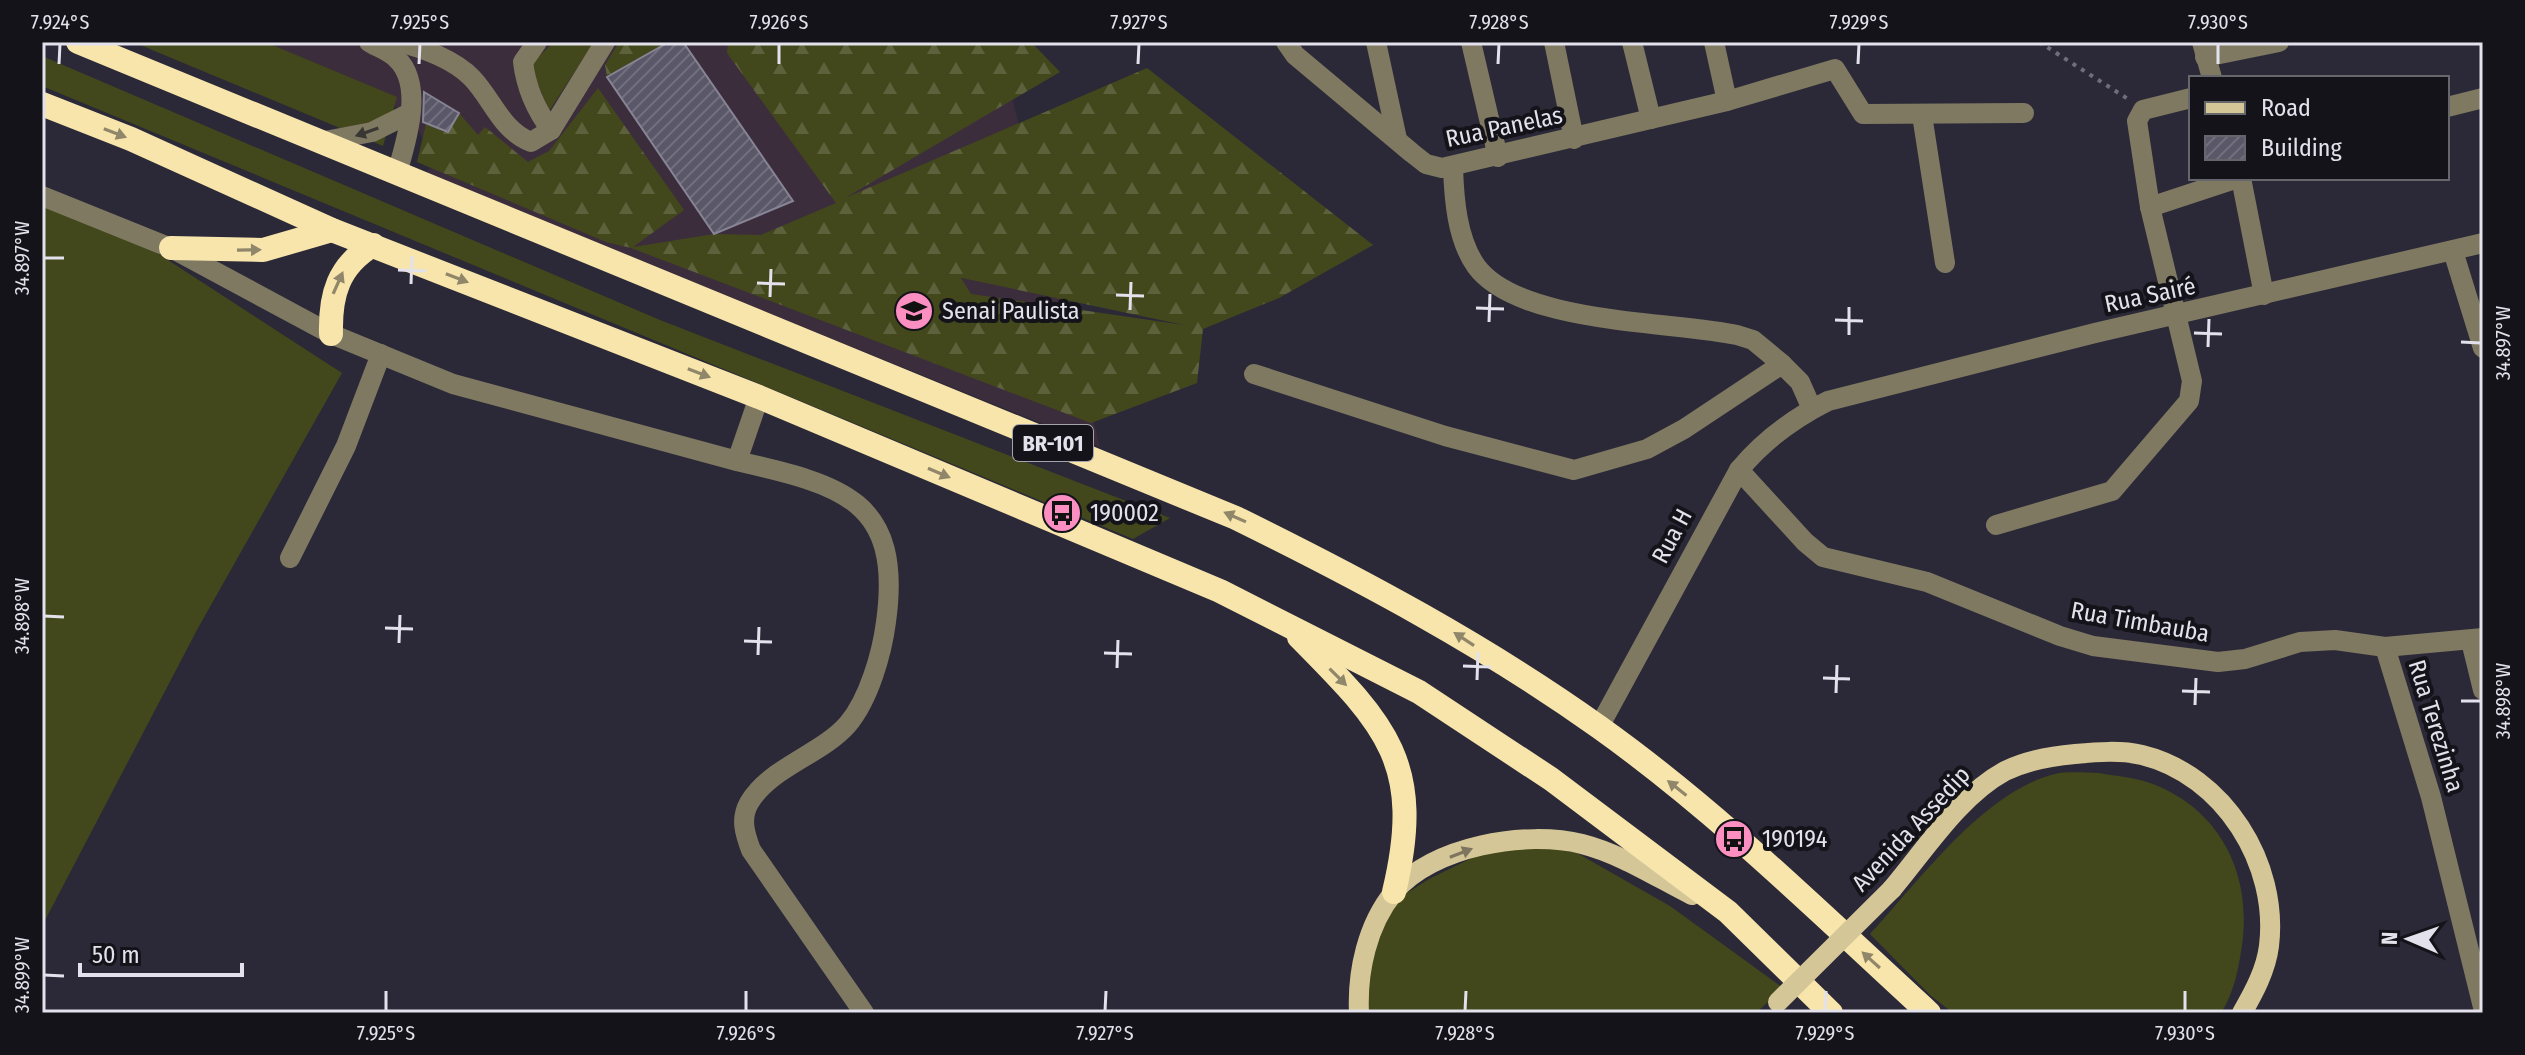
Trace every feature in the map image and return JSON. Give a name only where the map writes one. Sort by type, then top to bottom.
[{"type":"highway","name":"BR-101","points":[[78,42],[1236,518],[1431,617],[1599,727],[1716,820],[1929,1013]]},
{"type":"highway","points":[[42,104],[131,139],[332,230],[759,397],[1220,591],[1283,622],[1419,692],[1551,779],[1728,912],[1831,1013]]},
{"type":"highway","points":[[171,248],[263,250],[332,230]]},
{"type":"highway","points":[[331,334],[330,306],[335,285],[348,264],[373,245]]},
{"type":"highway","points":[[1283,622],[1350,689],[1392,751],[1407,807],[1405,846],[1394,892]]},
{"type":"main road","name":"Avenida Assedip","points":[[1773,1007],[1892,889],[1963,805],[2004,772],[2038,758],[2101,752],[2141,755],[2196,781],[2224,805],[2261,862],[2268,902],[2269,946],[2258,983],[2242,1013]]},
{"type":"main road","points":[[1359,1013],[1361,961],[1394,892],[1426,868],[1462,851],[1501,841],[1541,838],[1580,843],[1618,856],[1728,912]]},
{"type":"street","points":[[369,42],[398,59],[411,88],[410,113],[397,173]]},
{"type":"street","points":[[399,42],[423,48],[471,77],[502,120],[520,137],[531,142],[551,130],[605,42]]},
{"type":"street","points":[[537,42],[529,49],[523,62],[525,81],[551,130]]},
{"type":"street","name":"Rua Panelas","points":[[1286,42],[1295,55],[1426,164],[1453,167],[1498,157],[1727,101],[1835,69],[1863,114],[1922,115]]},
{"type":"street","points":[[1376,42],[1397,139]]},
{"type":"street","points":[[1471,42],[1498,157]]},
{"type":"street","points":[[1554,42],[1574,139]]},
{"type":"street","points":[[1632,42],[1651,119]]},
{"type":"street","points":[[1714,42],[1727,101]]},
{"type":"street","points":[[2211,76],[2204,50],[2279,42]]},
{"type":"street","points":[[1996,525],[2112,491],[2189,401],[2192,381],[2150,207],[2137,132],[2138,115],[2143,110],[2189,98]]},
{"type":"street","points":[[2449,106],[2483,98]]},
{"type":"street","points":[[320,142],[372,132],[410,113]]},
{"type":"street","points":[[1945,263],[1922,115],[2024,113]]},
{"type":"street","points":[[1453,167],[1456,210],[1470,256],[1485,276],[1502,289],[1559,309],[1737,335],[1753,340],[1782,364],[1820,405]]},
{"type":"street","points":[[2150,207],[2234,180]]},
{"type":"street","points":[[2240,180],[2264,295]]},
{"type":"street","points":[[42,196],[171,248],[331,334],[453,384],[815,482],[854,501],[878,529],[890,562],[892,580],[884,640],[851,721],[823,746],[758,790],[747,807],[743,822],[751,850],[864,1013]]},
{"type":"street","name":"Rua Sairé","points":[[1820,405],[2483,243]]},
{"type":"street","points":[[2453,251],[2483,348]]},
{"type":"street","points":[[290,558],[346,446],[381,354]]},
{"type":"street","points":[[1254,374],[1459,440],[1574,470],[1647,449],[1684,429],[1782,364]]},
{"type":"street","points":[[737,461],[759,397]]},
{"type":"street","name":"Rua H","points":[[1599,727],[1739,470],[1757,448],[1820,405]]},
{"type":"street","name":"Rua Timbauba","points":[[1739,470],[1805,542],[1823,557],[1927,582],[2060,636],[2093,646],[2218,662],[2245,659],[2300,642],[2335,640],[2385,647],[2477,640]]},
{"type":"street","points":[[2477,640],[2483,690]]},
{"type":"street","name":"Rua Terezinha","points":[[2385,647],[2431,797],[2483,1007]]},
{"type":"path","points":[[2039,42],[2143,110]]},
{"type":"shaded area","name":"Senai Paulista","points":[[241,42],[998,42],[1100,447],[424,174],[437,161],[430,154],[410,113]]},
{"type":"green space","points":[[133,42],[265,42],[397,97],[383,146]]},
{"type":"green space","points":[[554,42],[594,42],[549,111],[530,65]]},
{"type":"green space","points":[[619,42],[669,42],[607,77],[605,65]]},
{"type":"green space","name":"Senai Paulista","points":[[728,42],[1031,42],[1060,72],[845,198],[1147,68],[1373,245],[1279,298],[1203,329],[1197,383],[1091,423],[631,248],[606,242],[417,162],[426,124],[448,132],[459,113],[478,135],[485,127],[528,162],[549,151],[598,88],[684,210],[633,247],[714,234],[761,235],[836,203],[727,53]],"holes":[[[961,278],[1184,325],[971,294]]]},
{"type":"green space","points":[[42,56],[660,320],[1170,518],[1133,539],[42,86]]},
{"type":"green space","points":[[42,206],[154,251],[342,373],[198,628],[42,926]]},
{"type":"green space","points":[[2099,773],[2141,780],[2171,792],[2192,806],[2224,842],[2241,887],[2244,911],[2238,966],[2230,996],[2221,1013],[1953,1013],[1930,995],[1870,934],[1954,841],[2003,799],[2055,774]]},
{"type":"green space","points":[[1536,844],[1577,853],[1670,906],[1783,988],[1756,1013],[1367,1013],[1364,960],[1396,900],[1429,879],[1480,854]]},
{"type":"building","points":[[669,42],[683,42],[793,201],[714,234],[607,77]]},
{"type":"building","points":[[424,92],[459,113],[448,132],[423,122]]},
{"type":"place","name":"Senai Paulista","points":[[914,311]]},
{"type":"place","name":"190002","points":[[1062,513]]},
{"type":"place","name":"190194","points":[[1734,839]]}]
